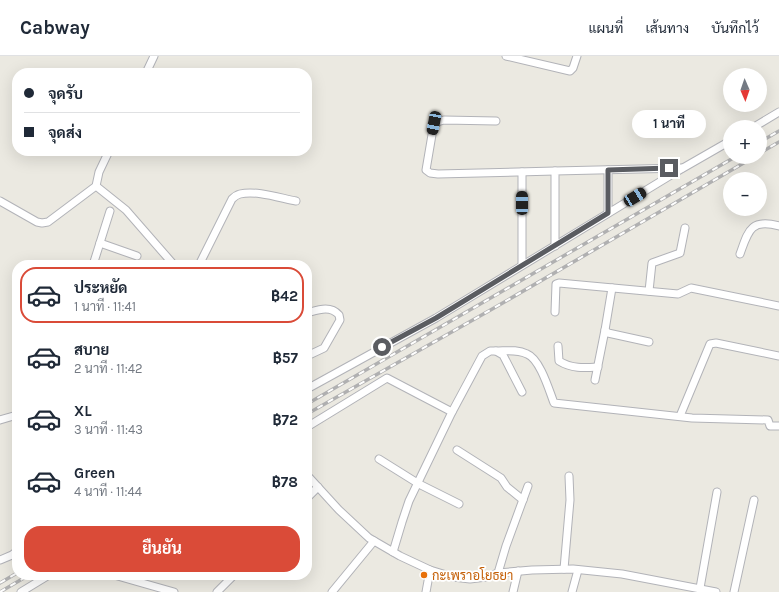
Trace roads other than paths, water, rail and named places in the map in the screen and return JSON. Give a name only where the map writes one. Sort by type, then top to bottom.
[{"type":"street","points":[[148,68],[154,56]]},
{"type":"street","points":[[506,56],[570,71],[573,68],[577,56]]},
{"type":"street","points":[[766,120],[779,112]]},
{"type":"street","points":[[496,121],[444,120],[434,123],[426,170],[430,173],[438,174],[684,168]]},
{"type":"street","points":[[312,386],[436,318],[723,145]]},
{"type":"street","points":[[0,201],[37,222],[48,222],[96,186],[99,172],[107,156]]},
{"type":"street","points":[[608,170],[608,213]]},
{"type":"street","points":[[555,171],[555,246]]},
{"type":"street","points":[[522,172],[522,265]]},
{"type":"street","points":[[96,186],[126,210],[170,260]]},
{"type":"street","points":[[202,260],[236,195],[255,194],[296,201]]},
{"type":"street","points":[[95,260],[110,211]]},
{"type":"street","points":[[740,254],[748,231],[756,226],[768,224],[779,226]]},
{"type":"street","points":[[649,291],[652,263],[680,253],[685,228]]},
{"type":"street","points":[[100,243],[137,256]]},
{"type":"street","points":[[555,312],[556,284],[559,283],[678,294],[691,288],[779,306]]},
{"type":"street","points":[[595,380],[612,288]]},
{"type":"street","points":[[312,312],[322,309],[331,309],[339,315],[340,320],[324,348],[312,354]]},
{"type":"street","points":[[605,330],[608,333],[648,342]]},
{"type":"street","points":[[680,416],[710,344],[716,343],[779,356]]},
{"type":"street","points":[[558,346],[559,361],[566,365],[578,368],[598,366]]},
{"type":"street","points":[[393,552],[409,501],[419,484],[452,412],[482,356],[490,351],[516,351],[529,354],[540,368],[554,403],[680,416],[768,420],[770,426],[779,426]]},
{"type":"street","points":[[496,351],[503,355],[522,392]]},
{"type":"street","points":[[312,424],[386,378],[452,412]]},
{"type":"street","points":[[0,420],[12,416]]},
{"type":"street","points":[[457,450],[501,478],[507,487],[523,500]]},
{"type":"street","points":[[379,459],[419,484],[459,504]]},
{"type":"street","points":[[564,570],[570,500],[569,476]]},
{"type":"street","points":[[312,480],[338,510],[374,541],[430,570],[453,577],[470,579],[486,577],[498,573],[518,571],[578,570],[622,574],[716,592]]},
{"type":"street","points":[[498,573],[506,546],[528,486]]},
{"type":"street","points":[[312,493],[318,487]]},
{"type":"street","points":[[700,588],[717,492]]},
{"type":"street","points":[[734,592],[754,500]]},
{"type":"street","points":[[332,592],[374,541]]},
{"type":"street","points":[[0,560],[12,555]]},
{"type":"street","points":[[426,592],[430,570]]},
{"type":"street","points":[[572,592],[578,570]]},
{"type":"street","points":[[514,592],[518,571]]},
{"type":"street","points":[[21,592],[41,580]]},
{"type":"street","points":[[132,580],[174,592]]},
{"type":"street","points":[[218,592],[229,580]]},
{"type":"railway","points":[[767,138],[779,131]]},
{"type":"railway","points":[[767,149],[779,142]]},
{"type":"railway","points":[[312,401],[723,164]]},
{"type":"railway","points":[[312,411],[494,308],[742,164]]},
{"type":"railway","points":[[0,583],[12,576]]},
{"type":"railway","points":[[0,592],[20,580]]},
{"type":"place","name":"กะเพราอโยธยา","points":[[424,575]]}]
